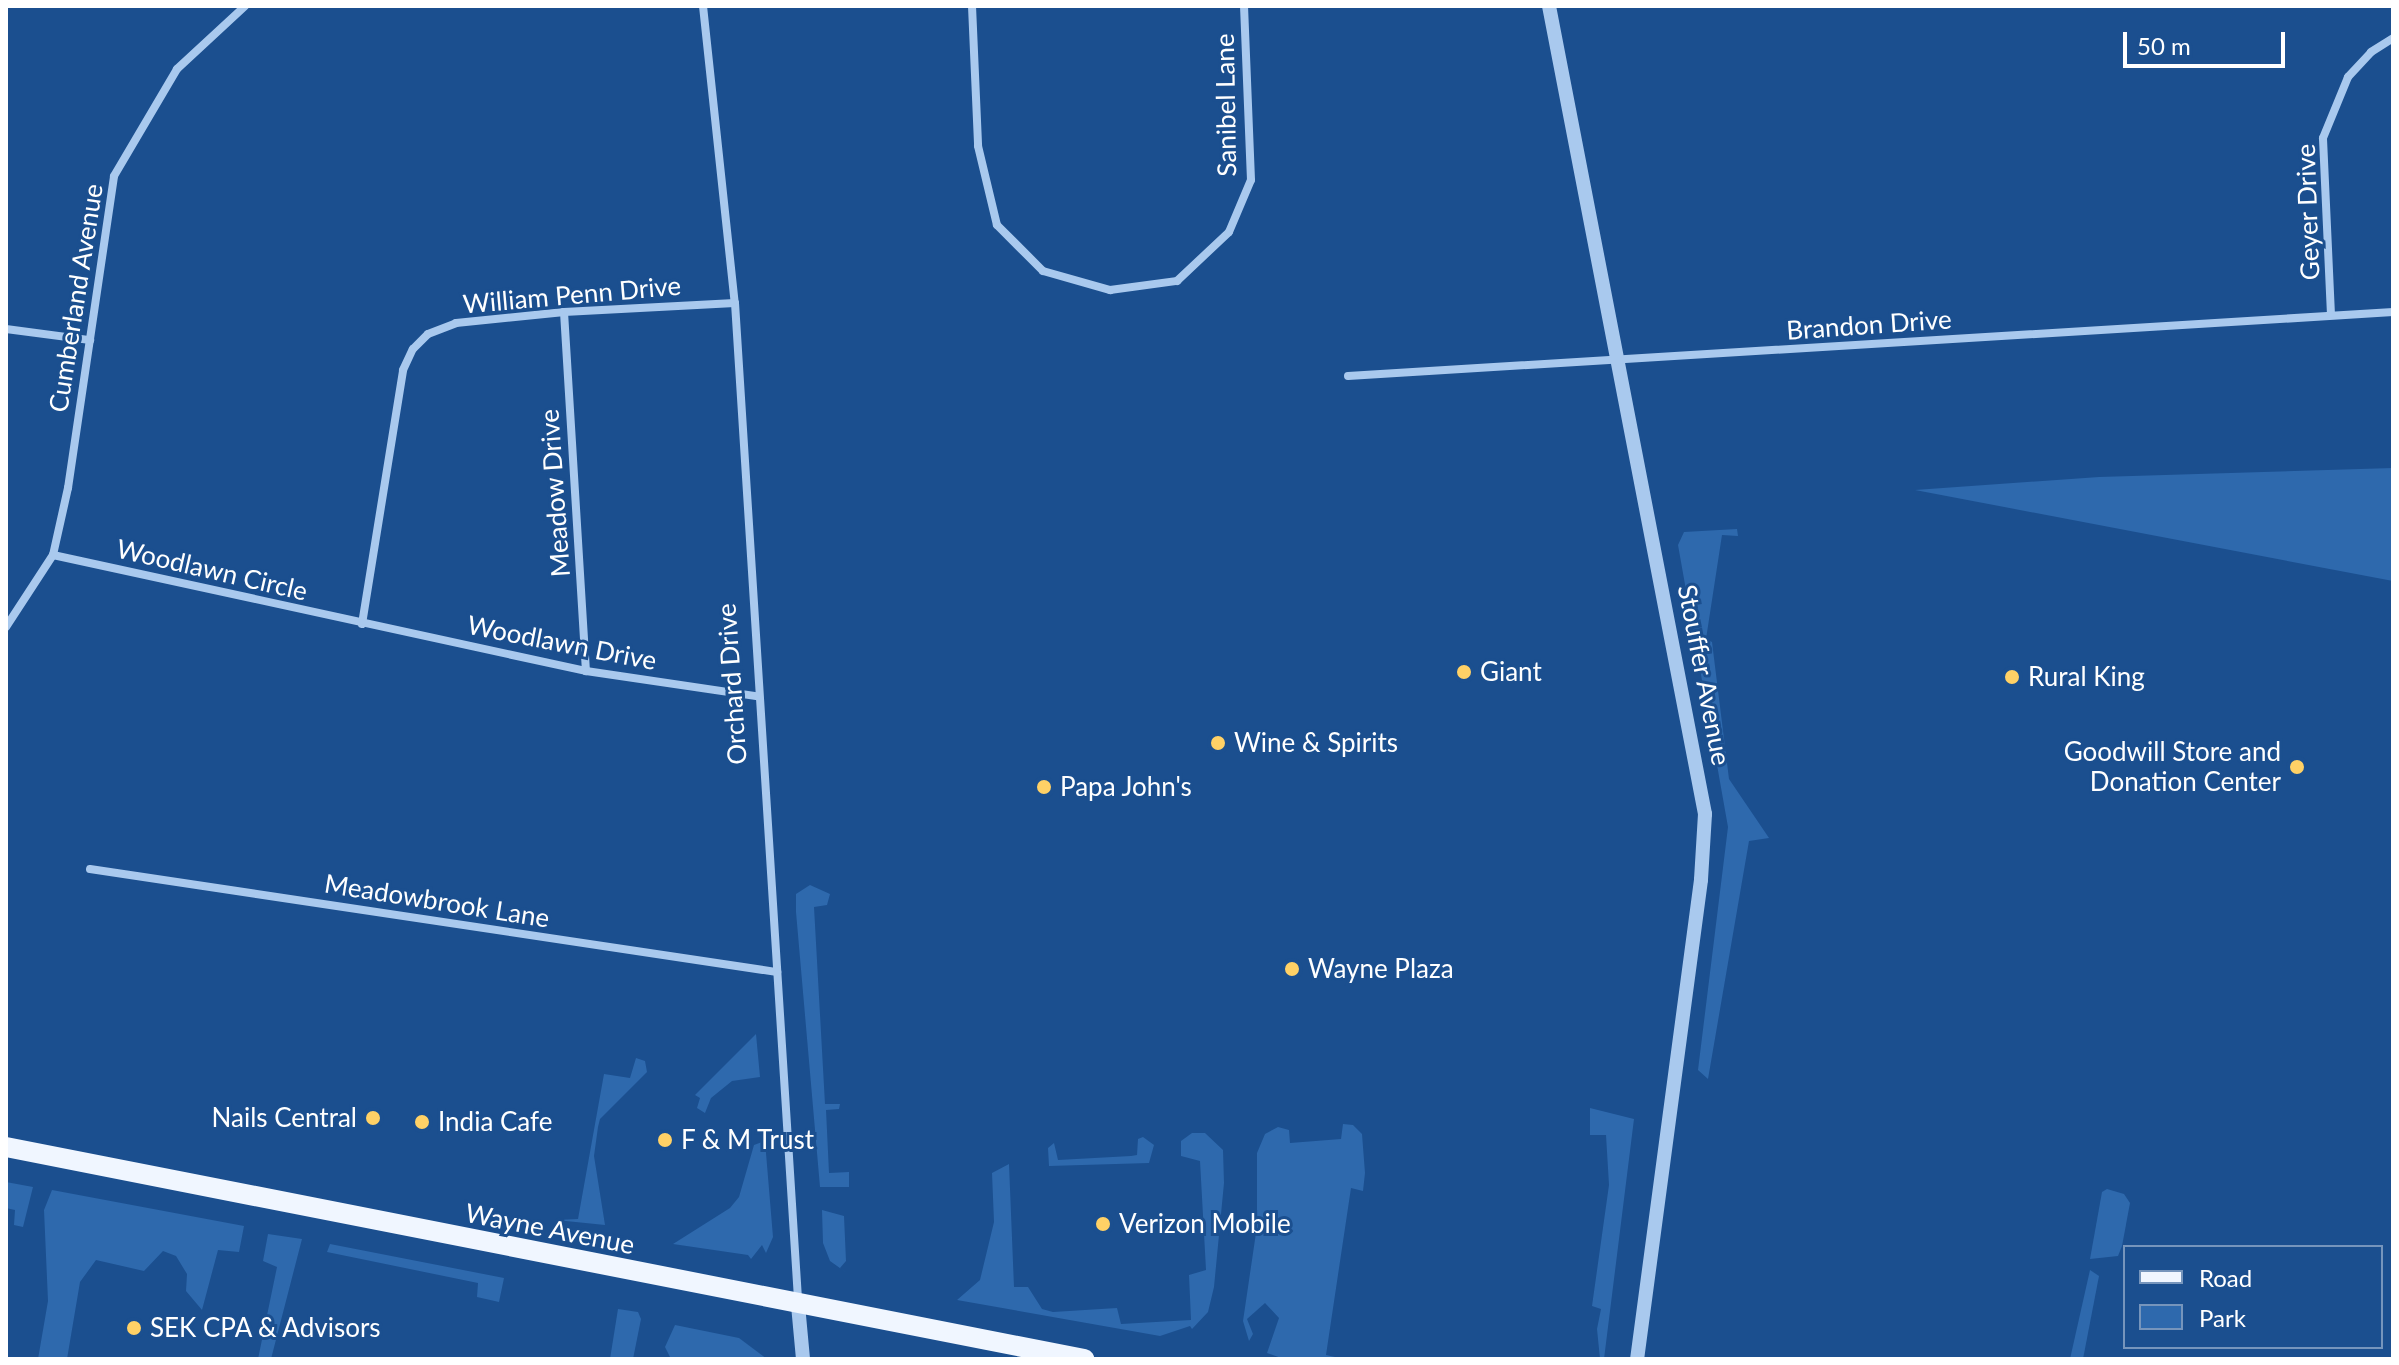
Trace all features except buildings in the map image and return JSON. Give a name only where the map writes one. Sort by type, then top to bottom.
[{"type":"main road","name":"Wayne Avenue","points":[[6,1147],[1084,1359]]},
{"type":"street","name":"Cumberland Avenue","points":[[6,627],[53,555],[114,176],[177,69],[245,6]]},
{"type":"street","name":"Orchard Drive","points":[[703,6],[735,303],[756,696],[803,1359]]},
{"type":"street","name":"Sanibel Lane","points":[[972,6],[978,146],[997,225],[1043,271],[1110,290],[1177,281],[1229,232],[1251,180],[1244,6]]},
{"type":"street","name":"Stouffer Avenue","points":[[1549,6],[1705,814],[1701,880],[1637,1359]]},
{"type":"street","name":"Geyer Drive","points":[[2331,315],[2323,138],[2348,77],[2371,52],[2393,38]]},
{"type":"street","name":"William Penn Drive","points":[[362,624],[403,370],[413,349],[428,334],[456,323],[564,312],[735,303]]},
{"type":"street","name":"Meadow Drive","points":[[564,312],[586,671]]},
{"type":"street","name":"Brandon Drive","points":[[1348,376],[2393,312]]},
{"type":"street","points":[[6,329],[90,340]]},
{"type":"street","name":"Woodlawn Circle","points":[[53,555],[362,624]]},
{"type":"street","name":"Woodlawn Drive","points":[[362,624],[586,671],[756,696]]},
{"type":"street","name":"Meadowbrook Lane","points":[[90,869],[777,972]]},
{"type":"green space","points":[[2393,468],[2393,581],[1915,490],[2099,477]]},
{"type":"green space","points":[[1737,529],[1738,536],[1722,535],[1706,639],[1712,642],[1729,779],[1769,838],[1749,841],[1708,1079],[1698,1070],[1728,827],[1678,545],[1684,532]]},
{"type":"green space","points":[[810,885],[830,894],[827,905],[814,907],[825,1104],[840,1104],[839,1109],[826,1110],[829,1173],[849,1172],[849,1187],[820,1187],[796,912],[796,894]]},
{"type":"green space","points":[[756,1034],[760,1077],[732,1081],[711,1098],[705,1113],[697,1108],[700,1098],[695,1095]]},
{"type":"green space","points":[[636,1058],[645,1061],[647,1072],[600,1119],[598,1127],[594,1156],[605,1225],[556,1220],[578,1219],[604,1074],[630,1078]]},
{"type":"green space","points":[[1590,1108],[1634,1119],[1604,1359],[1600,1359],[1597,1329],[1601,1309],[1592,1306],[1609,1185],[1606,1135],[1590,1135]]},
{"type":"green space","points":[[1343,1124],[1353,1125],[1362,1134],[1365,1173],[1363,1191],[1351,1188],[1326,1355],[1344,1359],[1284,1359],[1267,1353],[1279,1318],[1265,1303],[1247,1319],[1253,1334],[1249,1341],[1243,1321],[1257,1226],[1257,1153],[1265,1134],[1278,1127],[1289,1130],[1290,1143],[1341,1139]]},
{"type":"green space","points":[[1192,1133],[1205,1133],[1223,1150],[1224,1183],[1214,1287],[1208,1312],[1192,1329],[1190,1326],[1160,1336],[957,1300],[980,1280],[994,1222],[992,1173],[1009,1164],[1014,1287],[1028,1287],[1042,1309],[1053,1312],[1117,1308],[1121,1324],[1191,1320],[1189,1275],[1206,1270],[1200,1161],[1181,1156],[1181,1141]]},
{"type":"green space","points":[[1143,1137],[1154,1145],[1149,1163],[1049,1166],[1048,1148],[1054,1143],[1058,1160],[1131,1156],[1137,1155],[1138,1139]]},
{"type":"green space","points":[[765,1141],[773,1237],[766,1253],[762,1245],[751,1259],[748,1255],[673,1244],[730,1208],[739,1197],[754,1145]]},
{"type":"green space","points":[[6,1182],[33,1187],[23,1227],[14,1225],[15,1210],[6,1208]]},
{"type":"green space","points":[[2107,1189],[2124,1194],[2130,1203],[2122,1246],[2118,1256],[2090,1259],[2102,1192]]},
{"type":"green space","points":[[52,1190],[244,1226],[239,1252],[218,1250],[202,1310],[186,1291],[187,1274],[176,1256],[163,1251],[144,1271],[96,1260],[80,1282],[67,1359],[38,1359],[48,1301],[44,1210]]},
{"type":"green space","points":[[822,1210],[844,1216],[846,1261],[840,1268],[854,1278],[830,1261],[823,1243]]},
{"type":"green space","points":[[268,1234],[302,1239],[271,1359],[258,1359],[277,1267],[263,1261]]},
{"type":"green space","points":[[330,1244],[504,1278],[499,1302],[477,1297],[478,1283],[327,1252]]},
{"type":"green space","points":[[2090,1270],[2099,1276],[2083,1359],[2070,1359]]},
{"type":"green space","points":[[618,1309],[638,1312],[641,1319],[633,1359],[610,1359]]},
{"type":"green space","points":[[675,1325],[739,1338],[767,1359],[671,1359],[665,1347]]},
{"type":"place","name":"Giant","points":[[1464,672]]},
{"type":"place","name":"Rural King","points":[[2012,677]]},
{"type":"place","name":"Wine & Spirits","points":[[1218,743]]},
{"type":"place","name":"Goodwill Store and Donation Center","points":[[2297,767]]},
{"type":"place","name":"Papa John's","points":[[1044,787]]},
{"type":"place","name":"Wayne Plaza","points":[[1292,969]]},
{"type":"place","name":"Nails Central","points":[[373,1118]]},
{"type":"place","name":"India Cafe","points":[[422,1122]]},
{"type":"place","name":"F & M Trust","points":[[665,1140]]},
{"type":"place","name":"Verizon Mobile","points":[[1103,1224]]},
{"type":"place","name":"SEK CPA & Advisors","points":[[134,1328]]}]
